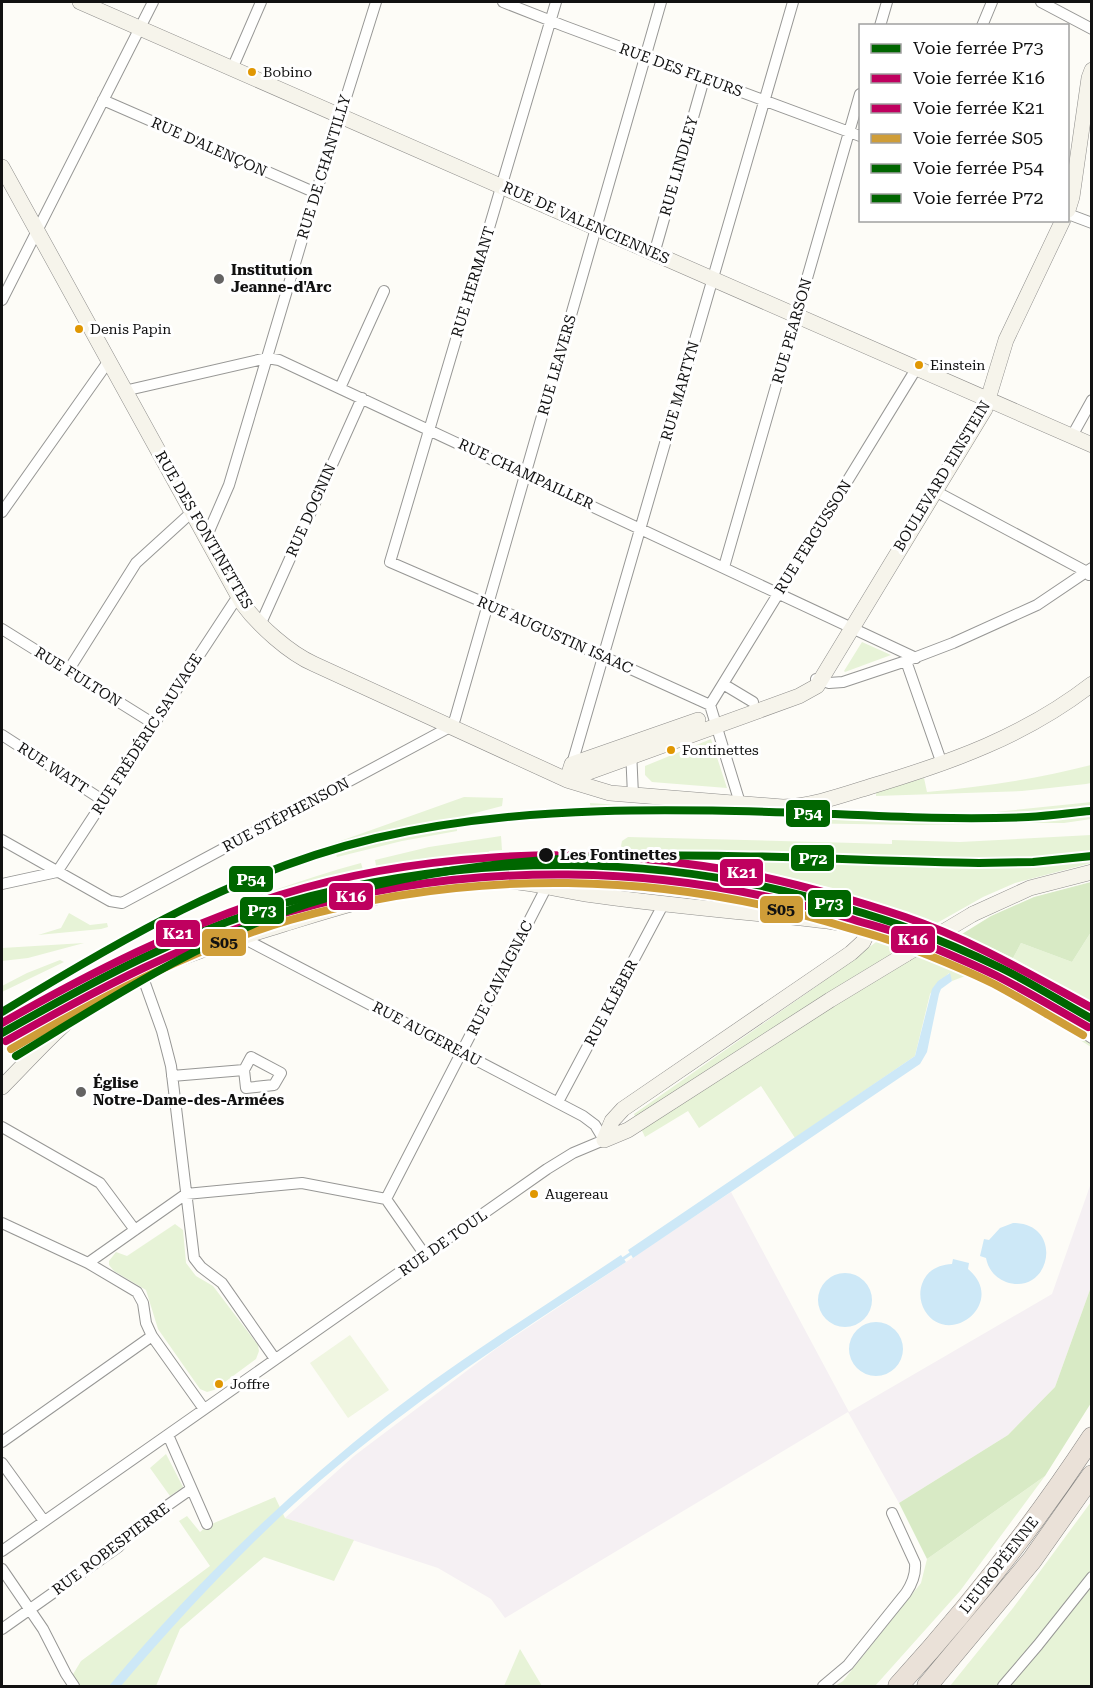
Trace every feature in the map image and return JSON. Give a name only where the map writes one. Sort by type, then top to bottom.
[{"type":"highway","name":"L'EUROPÉENNE","points":[[898,1686],[940,1639],[1002,1562],[1092,1437]]},
{"type":"highway","name":"L'EUROPÉENNE","points":[[927,1686],[1032,1560],[1092,1475]]},
{"type":"street","name":"RUE DE VALENCIENNES","points":[[80,2],[596,227],[795,317],[1092,445]]},
{"type":"street","points":[[2,300],[153,2]]},
{"type":"street","points":[[232,69],[261,2]]},
{"type":"street","name":"RUE DE CHANTILLY","points":[[206,538],[229,485],[339,115],[376,2]]},
{"type":"street","name":"RUE DES FLEURS","points":[[503,2],[855,134]]},
{"type":"street","name":"RUE HERMANT","points":[[390,562],[556,2]]},
{"type":"street","name":"RUE LEAVERS","points":[[450,727],[455,719],[489,604],[661,2]]},
{"type":"street","name":"RUE MARTYN","points":[[581,765],[603,656],[793,2]]},
{"type":"street","points":[[881,24],[887,2]]},
{"type":"street","points":[[983,24],[992,2]]},
{"type":"street","points":[[1041,2],[1092,29]]},
{"type":"street","points":[[1069,208],[1092,70]]},
{"type":"street","name":"RUE LINDLEY","points":[[654,254],[704,79]]},
{"type":"street","name":"RUE D'ALENÇON","points":[[103,100],[316,193]]},
{"type":"street","name":"RUE PEARSON","points":[[724,567],[795,317],[855,134],[859,107]]},
{"type":"street","name":"RUE DES FONTINETTES","points":[[2,167],[237,596],[247,610],[305,660],[567,780],[610,793],[783,807],[804,805],[942,764],[1024,729],[1055,711],[1092,684]]},
{"type":"street","points":[[1069,212],[1092,223]]},
{"type":"street","name":"BOULEVARD EINSTEIN","points":[[818,680],[839,642],[851,627],[982,415],[1006,340],[1062,222]]},
{"type":"street","points":[[340,387],[384,291]]},
{"type":"street","points":[[124,391],[267,358]]},
{"type":"street","name":"RUE CHAMPAILLER","points":[[267,358],[279,360],[340,387],[724,567],[851,627],[911,660]]},
{"type":"street","points":[[2,512],[108,362]]},
{"type":"street","name":"RUE FERGUSSON","points":[[713,715],[723,684],[916,369]]},
{"type":"street","name":"RUE DOGNIN","points":[[261,623],[362,398]]},
{"type":"street","points":[[1072,436],[1092,400]]},
{"type":"street","points":[[935,491],[1090,572]]},
{"type":"street","points":[[68,671],[136,563],[192,512]]},
{"type":"street","name":"RUE AUGUSTIN ISAAC","points":[[390,562],[603,656],[713,715]]},
{"type":"street","points":[[567,780],[581,765],[631,750],[713,715],[818,680],[829,683],[843,682],[911,660],[1019,614],[1090,572]]},
{"type":"street","name":"RUE FRÉDÉRIC SAUVAGE","points":[[57,872],[237,596]]},
{"type":"street","name":"RUE FULTON","points":[[2,629],[154,724]]},
{"type":"street","points":[[911,660],[942,764]]},
{"type":"street","points":[[713,715],[799,696],[812,690],[818,680]]},
{"type":"street","points":[[723,684],[753,702]]},
{"type":"street","points":[[713,715],[740,803]]},
{"type":"street","name":"RUE STÉPHENSON","points":[[57,872],[110,901],[122,903],[450,727]]},
{"type":"street","name":"RUE WATT","points":[[2,735],[104,801]]},
{"type":"street","points":[[631,750],[633,795]]},
{"type":"street","name":"RUE DES FONTINETTES","points":[[581,765],[597,782],[633,795]]},
{"type":"street","points":[[2,840],[57,872]]},
{"type":"street","points":[[2,884],[57,872]]},
{"type":"street","points":[[604,1140],[628,1130],[824,1003],[973,914],[1030,888],[1092,872]]},
{"type":"street","points":[[2,1087],[90,1004],[179,957],[374,897],[403,890],[491,881],[515,882],[586,894],[846,923],[870,928],[925,945],[966,964],[1021,994],[1092,1038]]},
{"type":"street","name":"RUE CAVAIGNAC","points":[[386,1199],[547,886]]},
{"type":"street","name":"RUE KLÉBER","points":[[558,1102],[664,903]]},
{"type":"street","points":[[604,1140],[612,1121],[623,1109],[851,953],[864,942],[870,928]]},
{"type":"street","name":"RUE AUGEREAU","points":[[241,937],[558,1102],[589,1120],[604,1140]]},
{"type":"street","points":[[142,975],[162,1031],[172,1076],[194,1258],[201,1267],[222,1283],[276,1359]]},
{"type":"street","points":[[172,1076],[244,1070]]},
{"type":"street","points":[[2,1127],[100,1183],[135,1230]]},
{"type":"street","name":"RUE DE TOUL","points":[[2,1551],[566,1157],[604,1140]]},
{"type":"street","points":[[88,1263],[186,1194],[302,1183],[312,1183],[386,1199],[425,1255]]},
{"type":"street","points":[[2,1223],[88,1263],[137,1292],[143,1303],[146,1323],[152,1336],[204,1409]]},
{"type":"street","points":[[2,1442],[152,1336]]},
{"type":"street","points":[[168,1435],[207,1524]]},
{"type":"street","points":[[2,1463],[44,1521]]},
{"type":"street","name":"RUE ROBESPIERRE","points":[[2,1629],[118,1547],[138,1526],[191,1489]]},
{"type":"street","points":[[823,1686],[848,1665],[906,1593],[911,1583],[915,1563],[892,1514]]},
{"type":"street","points":[[2,1569],[43,1629],[74,1686]]},
{"type":"street","points":[[1002,1686],[1038,1646],[1092,1577]]},
{"type":"shaded area","points":[[1091,1183],[1091,1287],[1055,1387],[1008,1435],[899,1503],[848,1412],[505,1618],[491,1599],[438,1568],[285,1518],[354,1456],[497,1348],[731,1192],[849,1412],[1052,1294]]},
{"type":"green space","points":[[862,642],[891,655],[845,672],[844,671]]},
{"type":"green space","points":[[711,739],[727,788],[652,782],[645,775],[645,766]]},
{"type":"green space","points":[[1091,765],[1091,783],[1086,784],[1022,791],[876,796],[876,792],[924,778],[927,792],[1010,782]]},
{"type":"green space","points":[[464,797],[503,798],[502,806],[456,818],[457,831],[402,841],[337,857],[332,844]]},
{"type":"green space","points":[[1092,802],[1091,819],[1064,823],[920,825],[786,823],[785,815],[966,815]]},
{"type":"green space","points":[[590,803],[736,813],[591,814]]},
{"type":"green space","points":[[1091,835],[1091,863],[1015,883],[983,897],[937,923],[880,903],[841,895],[841,890],[713,859],[624,851],[621,846],[622,841],[628,837],[892,844],[892,840],[960,842]]},
{"type":"green space","points":[[501,836],[502,850],[489,851],[490,857],[458,859],[377,871],[375,860],[429,847]]},
{"type":"green space","points":[[293,859],[297,867],[240,888],[237,882]]},
{"type":"green space","points":[[361,863],[364,873],[314,884],[234,911],[233,907],[252,898]]},
{"type":"green space","points":[[450,877],[391,884],[338,899],[147,962],[124,972],[125,968],[222,930],[319,897],[394,881]]},
{"type":"green space","points":[[1091,882],[1091,932],[1072,962],[1021,943],[1013,958],[962,934],[991,916],[1034,897]]},
{"type":"green space","points":[[192,910],[2,1016],[2,1008],[43,982]]},
{"type":"green space","points":[[69,913],[90,925],[107,923],[108,927],[38,935],[61,928]]},
{"type":"green space","points":[[894,924],[982,962],[1091,1024],[1091,1047],[1020,1002],[968,975],[952,981],[949,973],[930,994],[915,1056],[795,1138],[761,1086],[699,1128],[688,1111],[645,1137],[634,1114],[817,986],[891,931]]},
{"type":"green space","points":[[1091,932],[1091,1002],[1013,958],[1021,943],[1072,962]]},
{"type":"green space","points":[[84,943],[28,958],[2,961],[2,948]]},
{"type":"green space","points":[[60,960],[64,962],[2,992],[2,986]]},
{"type":"green space","points":[[175,1224],[183,1230],[186,1263],[196,1276],[213,1286],[258,1345],[259,1351],[256,1359],[214,1390],[207,1392],[200,1389],[158,1329],[146,1290],[114,1271],[109,1265],[109,1261],[116,1252],[127,1256]]},
{"type":"green space","points":[[1091,1287],[1091,1403],[1045,1476],[927,1559],[899,1503],[1008,1435],[1055,1387]]},
{"type":"green space","points":[[350,1335],[389,1390],[348,1418],[310,1363]]},
{"type":"green space","points":[[166,1454],[183,1487],[170,1496],[150,1468]]},
{"type":"green space","points":[[1045,1476],[960,1591],[875,1686],[835,1686],[843,1681],[921,1583],[927,1559]]},
{"type":"green space","points":[[275,1497],[285,1518],[354,1540],[334,1581],[264,1557],[180,1629],[156,1686],[66,1686],[81,1661],[210,1566],[179,1521],[187,1516],[200,1532],[207,1526]]},
{"type":"green space","points":[[1091,1502],[1091,1686],[950,1686],[1013,1608]]},
{"type":"green space","points":[[520,1649],[542,1686],[504,1686]]},
{"type":"water","points":[[950,973],[952,981],[941,989],[939,994],[927,1052],[920,1064],[633,1258],[628,1250],[915,1056],[932,989],[938,981]]},
{"type":"water","points":[[1013,1223],[1029,1226],[1040,1234],[1046,1246],[1046,1258],[1042,1270],[1033,1279],[1021,1284],[1006,1282],[995,1276],[986,1258],[980,1256],[984,1239],[989,1240],[1000,1228]]},
{"type":"water","points":[[621,1255],[626,1262],[449,1381],[405,1413],[322,1480],[282,1515],[219,1577],[121,1686],[109,1686],[173,1613],[240,1544],[348,1447],[442,1374]]},
{"type":"water","points":[[953,1259],[969,1263],[968,1269],[979,1282],[982,1295],[971,1317],[960,1323],[947,1325],[935,1321],[925,1311],[921,1301],[921,1291],[924,1279],[930,1272],[938,1267],[952,1264]]},
{"type":"water","points":[[845,1273],[855,1275],[864,1281],[870,1290],[872,1300],[870,1310],[864,1319],[855,1325],[845,1327],[835,1325],[826,1319],[820,1310],[818,1300],[820,1290],[826,1281],[835,1275]]},
{"type":"water","points":[[876,1322],[886,1324],[895,1330],[901,1339],[903,1349],[901,1359],[895,1368],[886,1374],[876,1376],[866,1374],[857,1368],[851,1359],[849,1349],[851,1339],[857,1330],[866,1324]]},
{"type":"waterway","points":[[621,1260],[633,1252]]},
{"type":"rail line","name":"P54","points":[[2,1012],[136,934],[229,888],[325,852],[376,838],[433,827],[489,819],[604,811],[720,811],[980,818],[1036,817],[1090,811]]},
{"type":"rail line","name":"K21","points":[[2,1023],[137,952],[208,921],[280,895],[330,881],[382,871],[435,863],[544,855],[599,856],[703,866],[754,875],[830,894],[905,917],[953,936],[1000,958],[1092,1008]]},
{"type":"rail line","name":"P72","points":[[16,1056],[157,972],[231,934],[307,904],[389,882],[472,868],[556,859],[725,856],[979,863],[1033,862],[1092,856]]},
{"type":"rail line","name":"P73","points":[[2,1033],[140,959],[211,928],[285,903],[355,886],[426,874],[497,867],[568,865],[640,868],[711,877],[781,890],[850,909],[905,927],[977,957],[1024,980],[1092,1019]]},
{"type":"rail line","name":"K16","points":[[6,1041],[144,968],[215,937],[288,912],[357,895],[427,883],[498,876],[568,874],[639,878],[709,886],[779,900],[889,930],[997,976],[1088,1027]]},
{"type":"rail line","name":"S05","points":[[11,1049],[146,976],[217,945],[290,920],[358,903],[428,891],[498,885],[568,883],[638,886],[708,895],[777,908],[873,935],[924,953],[983,978],[1083,1035]]},
{"type":"place","name":"Bobino","points":[[252,72]]},
{"type":"place","name":"Institution Jeanne-d'Arc","points":[[219,279]]},
{"type":"place","name":"Denis Papin","points":[[79,329]]},
{"type":"place","name":"Einstein","points":[[919,365]]},
{"type":"place","name":"Fontinettes","points":[[671,750]]},
{"type":"place","name":"Les Fontinettes","points":[[546,855]]},
{"type":"place","name":"Église Notre-Dame-des-Armées","points":[[81,1092]]},
{"type":"place","name":"Augereau","points":[[534,1194]]},
{"type":"place","name":"Joffre","points":[[219,1384]]}]
